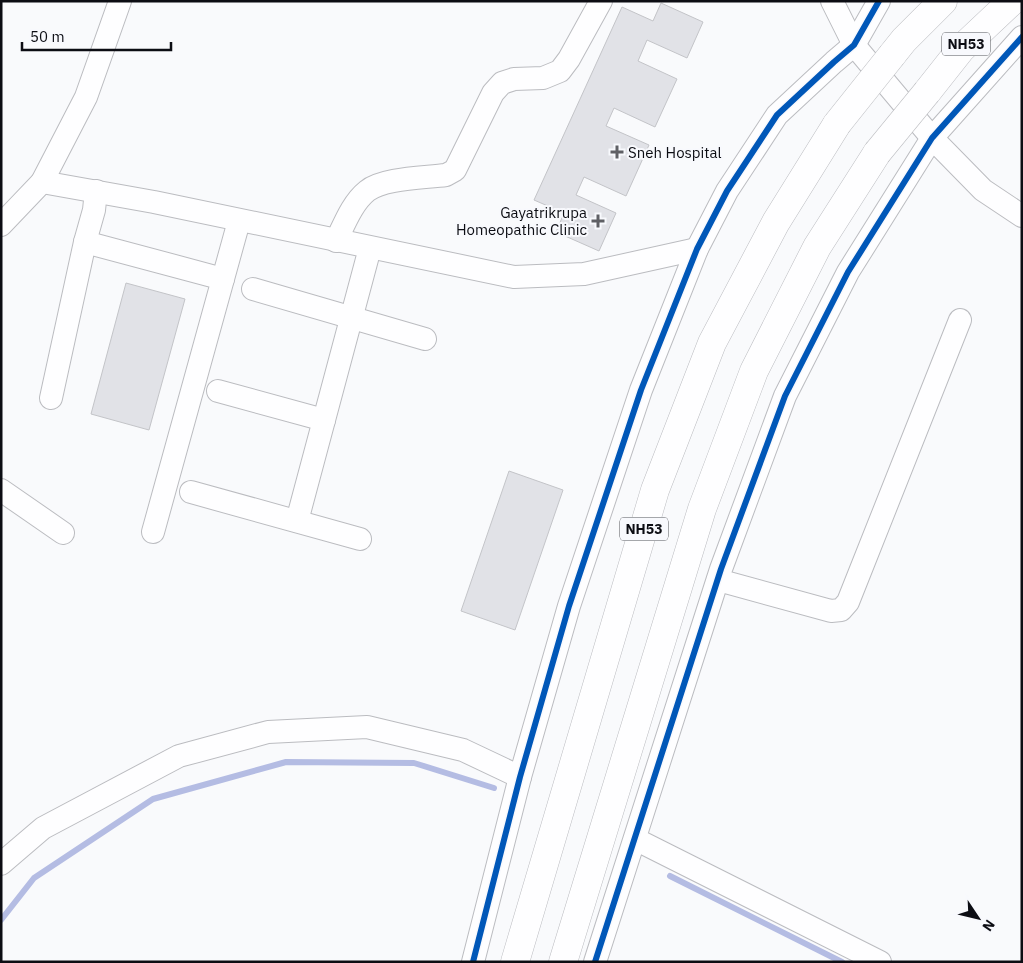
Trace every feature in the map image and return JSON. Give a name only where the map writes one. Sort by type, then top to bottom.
[{"type":"highway","name":"NH53","points":[[515,962],[655,490],[712,343],[776,222],[837,124],[904,40],[943,1]]},
{"type":"highway","name":"NH53","points":[[563,962],[702,509],[751,380],[817,247],[877,153],[961,49],[1012,1]]},
{"type":"street","points":[[1,225],[42,182],[86,97],[120,1]]},
{"type":"street","points":[[336,241],[352,209],[366,191],[381,184],[446,175],[455,170],[493,93],[502,83],[514,79],[543,78],[560,71],[569,59],[602,1]]},
{"type":"street","points":[[832,1],[854,45],[932,138],[983,190],[1022,216]]},
{"type":"street","points":[[473,962],[520,777],[569,606],[641,390],[697,249],[727,191],[777,115],[854,45],[879,1]]},
{"type":"street","points":[[595,962],[718,580],[785,396],[848,272],[932,138],[1022,37]]},
{"type":"street","points":[[42,182],[239,220],[514,277],[584,274],[697,249]]},
{"type":"street","points":[[51,398],[85,242],[94,210],[96,192]]},
{"type":"street","points":[[153,532],[239,220]]},
{"type":"street","points":[[85,242],[223,279]]},
{"type":"street","points":[[297,521],[370,248]]},
{"type":"street","points":[[253,289],[425,339]]},
{"type":"street","points":[[718,580],[831,611],[841,610],[848,602],[960,320]]},
{"type":"street","points":[[218,391],[324,420]]},
{"type":"street","points":[[1,490],[63,532]]},
{"type":"street","points":[[191,492],[360,540]]},
{"type":"street","points":[[1,864],[43,828],[179,756],[268,732],[367,727],[463,750],[520,777]]},
{"type":"street","points":[[635,839],[880,962]]},
{"type":"building","points":[[661,3],[703,22],[687,58],[647,40],[638,61],[677,79],[655,127],[614,108],[606,126],[649,145],[626,196],[584,177],[576,195],[616,213],[599,251],[556,232],[564,213],[534,200],[622,7],[653,21]]},
{"type":"building","points":[[126,283],[185,299],[149,430],[91,414]]},
{"type":"building","points":[[509,471],[563,490],[515,630],[461,611]]},
{"type":"waterway","points":[[1,920],[34,878],[153,799],[286,762],[414,763],[494,788]]},
{"type":"waterway","points":[[670,876],[842,962]]},
{"type":"cycle path","points":[[473,962],[520,777],[569,606],[641,390],[697,249],[727,191],[777,115],[854,45],[879,1]]},
{"type":"cycle path","points":[[595,962],[721,569],[785,396],[848,272],[932,138],[1022,37]]},
{"type":"place","name":"Sneh Hospital","points":[[617,152]]},
{"type":"place","name":"Gayatrikrupa Homeopathic Clinic","points":[[598,221]]}]
